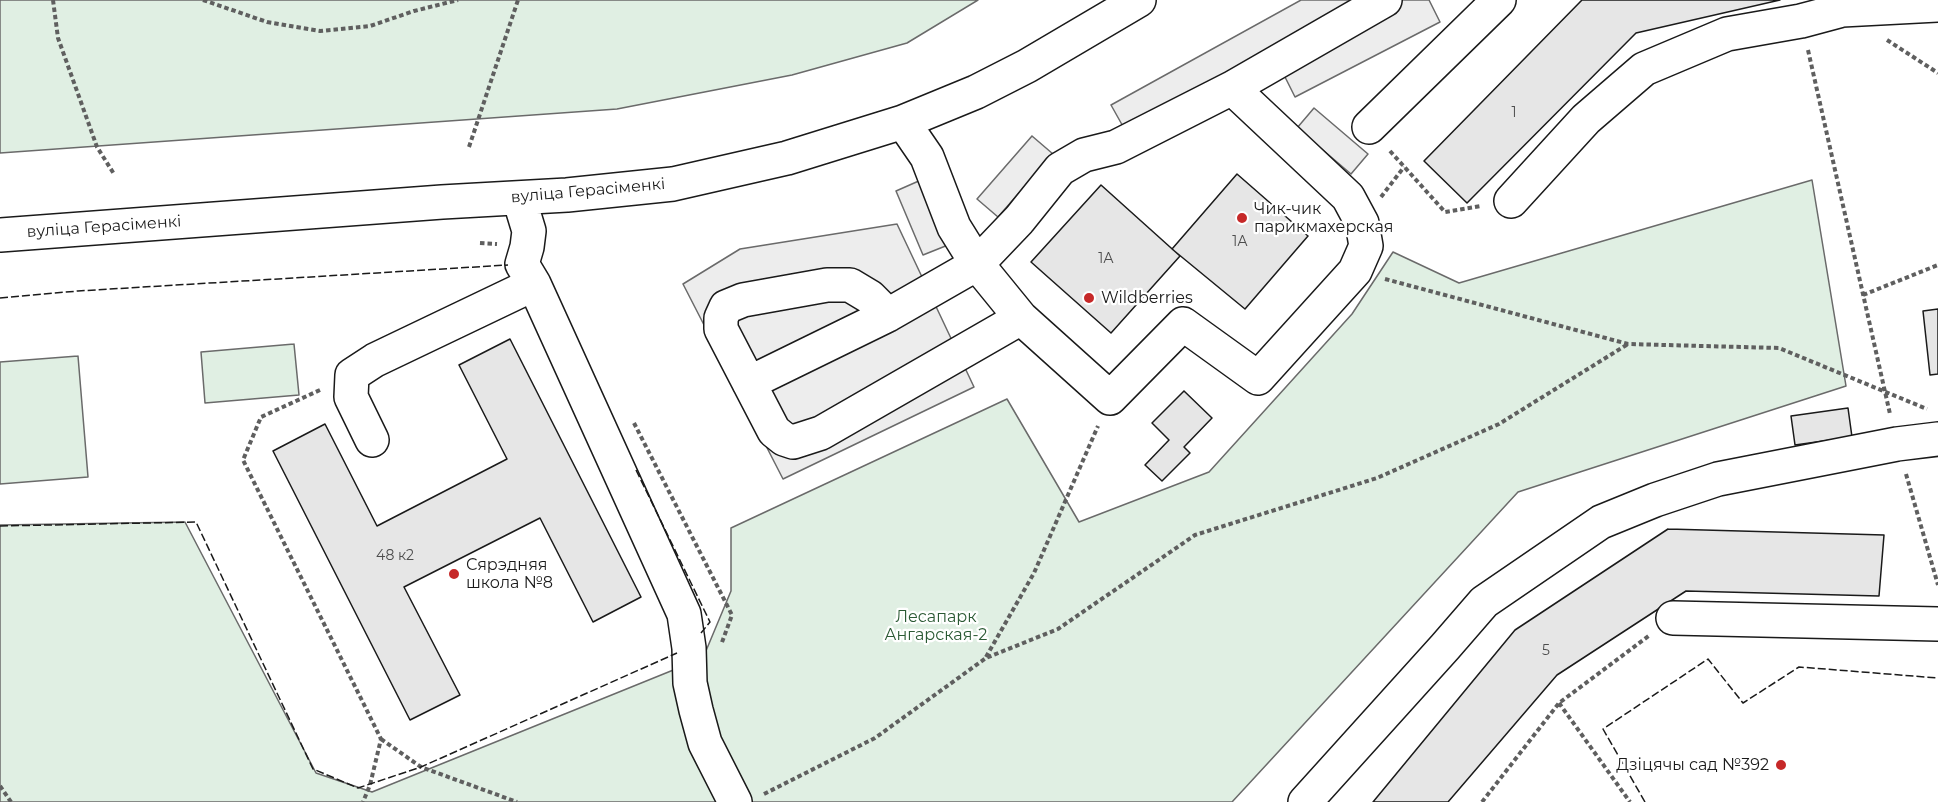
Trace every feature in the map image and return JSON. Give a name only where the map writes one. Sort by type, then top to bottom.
[{"type":"street","name":"вуліца Герасіменкі","points":[[0,235],[442,202],[567,195],[673,184],[787,159],[903,122],[976,92],[1027,66],[1139,0]]},
{"type":"street","points":[[749,383],[888,315],[977,264],[1018,220],[1060,169],[1084,155],[1116,147],[1232,88],[1385,0]]},
{"type":"street","points":[[1369,127],[1499,0]]},
{"type":"street","points":[[1511,201],[1586,119],[1644,69],[1727,34],[1799,11],[1938,5]]},
{"type":"street","points":[[903,122],[927,157],[954,227],[977,264],[1021,318],[1110,398],[1183,324],[1258,378],[1355,271],[1366,246],[1362,223],[1348,197],[1232,88]]},
{"type":"street","points":[[519,198],[529,231],[522,264],[534,284],[684,614],[689,648],[690,683],[705,743],[746,799]]},
{"type":"street","points":[[372,440],[351,397],[352,375],[375,360],[534,284]]},
{"type":"street","points":[[888,315],[870,297],[850,285],[827,285],[743,300],[726,307],[721,318],[721,329],[774,431],[784,439],[793,442],[821,433],[1021,318]]},
{"type":"street","points":[[1305,802],[1484,602],[1601,522],[1655,500],[1718,479],[1897,444],[1935,425]]},
{"type":"street","points":[[1673,618],[1938,624]]},
{"type":"path","points":[[53,0],[58,38],[97,147],[114,174]]},
{"type":"path","points":[[203,0],[267,22],[320,31],[370,26],[414,11],[458,0]]},
{"type":"path","points":[[469,147],[518,0]]},
{"type":"path","points":[[1799,11],[1897,444],[1938,585]]},
{"type":"path","points":[[1880,35],[1938,73]]},
{"type":"path","points":[[1369,127],[1445,212],[1511,201]]},
{"type":"path","points":[[1863,295],[1938,265]]},
{"type":"path","points":[[1355,271],[1628,344],[1779,348],[1885,391],[1935,425]]},
{"type":"path","points":[[746,799],[875,738],[986,658],[1058,629],[1195,535],[1377,478],[1499,424],[1628,344]]},
{"type":"path","points":[[352,375],[261,417],[243,460],[381,739],[421,767],[517,802]]},
{"type":"path","points":[[986,658],[1034,573],[1110,398]]},
{"type":"path","points":[[1482,802],[1559,703],[1673,618]]},
{"type":"path","points":[[1559,703],[1630,802]]},
{"type":"path","points":[[363,802],[370,786],[381,739]]},
{"type":"path","points":[[0,786],[11,802]]},
{"type":"green space","points":[[0,0],[978,0],[907,43],[792,75],[617,109],[0,153]]},
{"type":"green space","name":"Лесапарк Ангарская-2","points":[[1812,180],[1846,386],[1518,492],[1232,802],[0,802],[0,525],[185,522],[316,773],[372,792],[703,658],[731,591],[731,528],[1007,399],[1079,522],[1209,472],[1352,314],[1393,252],[1459,283]]},
{"type":"green space","points":[[294,344],[299,395],[205,403],[201,352]]},
{"type":"green space","points":[[78,356],[88,477],[0,484],[0,362]]},
{"type":"shaded area","points":[[1301,0],[1429,0],[1440,22],[1295,97],[1272,51],[1125,130],[1111,105]]},
{"type":"shaded area","points":[[1314,108],[1368,154],[1351,174],[1297,128]]},
{"type":"shaded area","points":[[1032,136],[1053,154],[998,217],[977,199]]},
{"type":"shaded area","points":[[921,180],[948,245],[923,255],[896,191]]},
{"type":"shaded area","points":[[897,224],[974,387],[783,479],[683,284],[740,249]]},
{"type":"building","points":[[1582,0],[1780,0],[1636,33],[1467,203],[1424,161]]},
{"type":"building","points":[[1237,174],[1308,236],[1245,309],[1172,249]]},
{"type":"building","points":[[1101,185],[1180,256],[1111,333],[1031,262]]},
{"type":"building","points":[[1938,309],[1938,374],[1930,375],[1923,311]]},
{"type":"building","points":[[510,339],[641,597],[593,622],[540,518],[404,587],[460,695],[410,720],[273,451],[325,424],[377,526],[507,459],[459,365]]},
{"type":"building","points":[[1184,391],[1212,418],[1184,447],[1190,453],[1162,481],[1145,465],[1169,440],[1152,423]]},
{"type":"building","points":[[1848,408],[1852,437],[1795,445],[1791,416]]},
{"type":"building","points":[[1668,529],[1884,535],[1879,596],[1686,591],[1557,675],[1448,802],[1373,802],[1515,630]]},
{"type":"fence","points":[[0,298],[78,291],[508,265]]},
{"type":"fence","points":[[636,470],[710,622],[701,633]]},
{"type":"fence","points":[[0,526],[196,522],[313,769],[358,788],[421,767],[677,653]]},
{"type":"fence","points":[[1645,802],[1603,729],[1708,659],[1743,703],[1799,667],[1938,678]]},
{"type":"place","name":"Чик-чик парикмахерская","points":[[1242,218]]},
{"type":"place","name":"Wildberries","points":[[1089,298]]},
{"type":"place","name":"Сярэдняя школа №8","points":[[454,574]]},
{"type":"place","name":"Дзіцячы сад №392","points":[[1781,765]]}]
